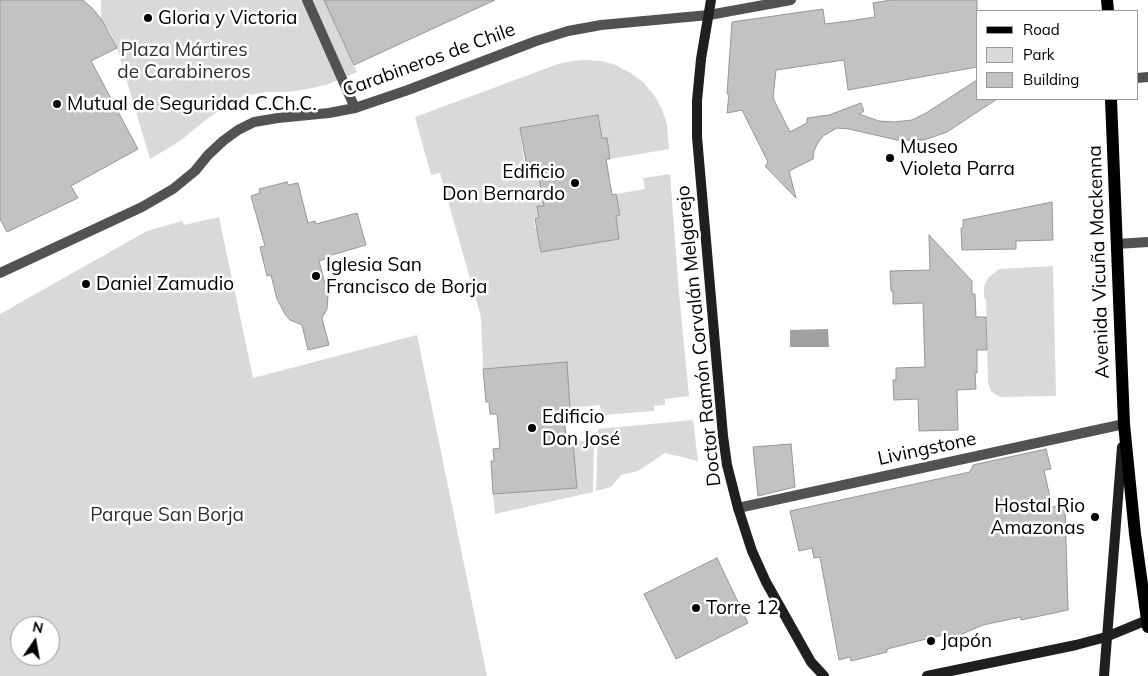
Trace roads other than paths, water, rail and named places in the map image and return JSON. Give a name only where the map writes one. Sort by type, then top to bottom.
[{"type":"main road","name":"Doctor Ramón Corvalán Melgarejo","points":[[711,0],[701,59],[697,138],[705,210],[723,436],[738,508],[752,551],[766,582],[811,662],[824,676]]},
{"type":"main road","name":"Avenida Vicuña Mackenna","points":[[1111,100],[1124,424],[1134,534],[1148,622]]},
{"type":"main road","name":"Avenida Vicuña Mackenna","points":[[1104,676],[1124,424]]},
{"type":"main road","points":[[927,676],[1076,645],[1106,637],[1148,622]]},
{"type":"street","points":[[307,0],[355,108]]},
{"type":"street","name":"Carabineros de Chile","points":[[0,273],[142,207],[173,189],[195,171],[223,141],[238,130],[254,122],[355,108],[408,90],[536,40],[568,30],[709,15],[791,0]]},
{"type":"street","points":[[1117,244],[1148,242]]},
{"type":"street","name":"Livingstone","points":[[738,508],[1124,424]]},
{"type":"place","name":"Gloria y Victoria","points":[[148,18]]},
{"type":"place","name":"Mutual de Seguridad C.Ch.C.","points":[[57,104]]},
{"type":"place","name":"Museo Violeta Parra","points":[[890,158]]},
{"type":"place","name":"Edificio Don Bernardo","points":[[575,183]]},
{"type":"place","name":"Iglesia San Francisco de Borja","points":[[316,276]]},
{"type":"place","name":"Daniel Zamudio","points":[[86,284]]},
{"type":"place","name":"Edificio Don José","points":[[532,428]]},
{"type":"place","name":"Hostal Rio Amazonas","points":[[1095,517]]},
{"type":"place","name":"Torre 12","points":[[696,608]]},
{"type":"place","name":"Japón","points":[[931,641]]},
{"type":"park label","name":"Plaza Mártires de Carabineros","points":[[184,61]]},
{"type":"park label","name":"Parque San Borja","points":[[167,515]]}]
